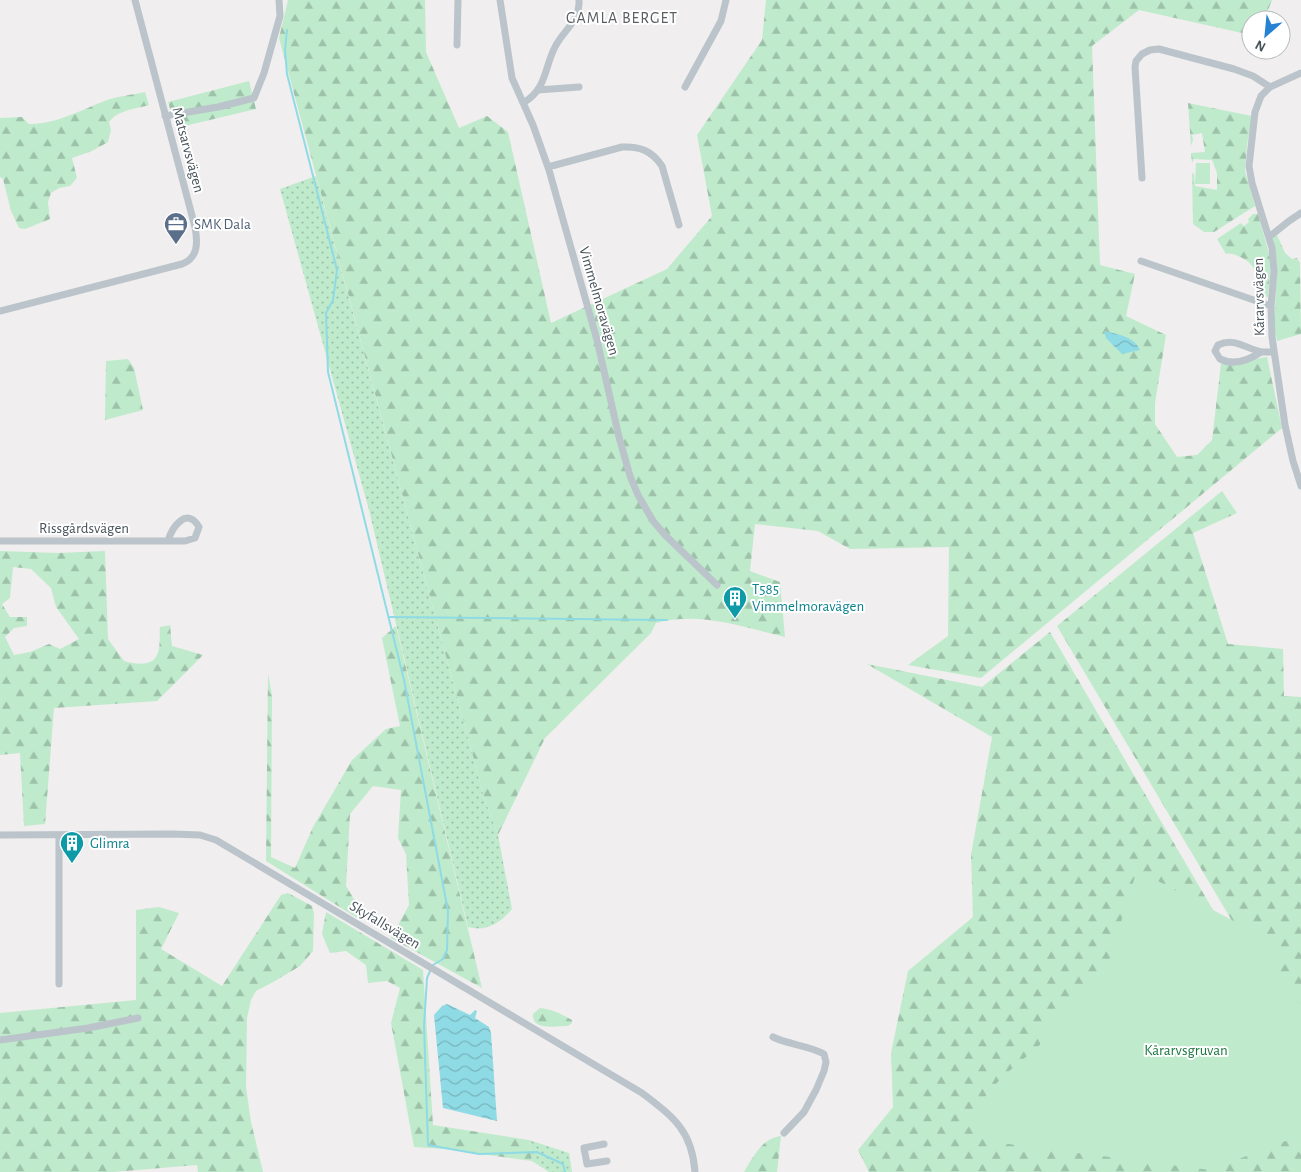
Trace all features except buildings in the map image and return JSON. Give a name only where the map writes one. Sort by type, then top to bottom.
[{"type":"street","name":"Matsarvsvägen","points":[[0,311],[182,264],[190,260],[197,247],[196,233],[135,0]]},
{"type":"street","points":[[165,116],[218,107],[254,98],[264,73],[280,16],[279,0]]},
{"type":"street","points":[[457,44],[458,0]]},
{"type":"street","name":"Vimmelmoravägen","points":[[500,0],[512,78],[548,168],[597,340],[630,476],[638,495],[653,521],[665,536],[716,585]]},
{"type":"street","points":[[523,103],[533,98],[538,90],[555,46],[579,14],[579,0]]},
{"type":"street","points":[[686,87],[722,21],[726,0]]},
{"type":"street","points":[[1142,178],[1136,61],[1145,52],[1159,49],[1234,69],[1252,76],[1270,87],[1301,73]]},
{"type":"street","points":[[538,90],[579,87]]},
{"type":"street","name":"Kårarvsvägen","points":[[1270,87],[1257,103],[1249,166],[1273,256],[1274,272],[1271,306],[1274,352],[1285,425],[1301,486]]},
{"type":"street","points":[[548,168],[622,147],[635,147],[647,151],[658,159],[662,166],[679,225]]},
{"type":"street","points":[[1269,237],[1301,214]]},
{"type":"street","points":[[1141,261],[1271,306]]},
{"type":"street","points":[[1261,352],[1249,359],[1233,362],[1220,359],[1215,351],[1218,345],[1231,342],[1240,343],[1261,352],[1274,352]]},
{"type":"street","name":"Rissgårdsvägen","points":[[0,541],[168,541],[192,540],[197,535],[199,527],[191,519],[184,519],[176,525],[168,541]]},
{"type":"street","name":"Skyfallsvägen","points":[[0,835],[200,835],[216,840],[642,1093],[674,1118],[685,1135],[692,1151],[694,1172]]},
{"type":"street","points":[[59,835],[59,984]]},
{"type":"street","points":[[0,1040],[88,1028],[138,1018]]},
{"type":"street","points":[[773,1037],[789,1044],[824,1054],[826,1062],[824,1071],[804,1112],[784,1133]]},
{"type":"street","points":[[604,1144],[584,1148],[587,1164],[607,1161]]},
{"type":"green space","points":[[288,0],[425,0],[426,52],[459,128],[487,116],[508,132],[551,323],[667,269],[712,216],[697,135],[762,40],[766,0],[1272,0],[1268,10],[1241,10],[1241,33],[1139,10],[1092,46],[1100,265],[1135,274],[1126,316],[1166,335],[1155,403],[1155,424],[1177,457],[1197,455],[1212,440],[1221,364],[1267,357],[1282,428],[981,678],[908,665],[948,636],[949,547],[850,549],[818,531],[755,524],[750,571],[780,582],[785,637],[737,625],[705,620],[688,619],[656,623],[651,633],[545,738],[498,835],[484,797],[279,38]]},
{"type":"green space","points":[[249,81],[256,109],[176,128],[168,102]]},
{"type":"green space","points":[[145,92],[149,105],[127,110],[117,115],[109,122],[111,130],[108,142],[92,151],[72,158],[77,178],[70,186],[59,188],[51,193],[48,202],[50,219],[25,229],[19,228],[11,211],[3,179],[0,177],[0,118],[22,117],[29,124],[39,124],[69,116],[116,97]]},
{"type":"green space","points":[[1188,103],[1252,116],[1245,171],[1255,206],[1214,232],[1204,232],[1193,224],[1192,173],[1194,174],[1195,186],[1217,190],[1217,173],[1212,160],[1194,159],[1192,163],[1191,153],[1205,152],[1202,133],[1192,135],[1191,146]]},
{"type":"green space","points":[[1196,163],[1210,163],[1210,184],[1195,184]]},
{"type":"green space","points":[[316,176],[484,797],[498,835],[512,909],[498,922],[486,927],[468,927],[369,510],[280,189]]},
{"type":"green space","points":[[1253,214],[1258,214],[1271,261],[1268,297],[1261,296],[1256,272],[1253,267],[1245,259],[1226,254],[1217,239],[1241,223],[1244,226],[1249,222],[1248,219]]},
{"type":"green space","points":[[1277,235],[1285,253],[1292,259],[1297,258],[1300,263],[1301,334],[1277,341],[1274,326],[1277,265],[1273,237]]},
{"type":"green space","points":[[128,359],[134,368],[143,410],[105,420],[106,361]]},
{"type":"green space","points":[[1222,491],[1237,513],[1193,533],[1228,644],[1283,649],[1284,696],[1301,697],[1301,1037],[1057,626]]},
{"type":"green space","points":[[0,551],[58,553],[105,551],[108,639],[124,661],[142,664],[155,659],[159,649],[160,627],[170,625],[172,646],[203,655],[157,701],[54,708],[45,824],[24,826],[20,753],[0,755]],"holes":[[[13,567],[31,569],[51,588],[56,607],[79,639],[60,649],[49,644],[30,652],[14,655],[5,637],[14,628],[27,626],[27,617],[10,617],[2,604],[10,598]]]},
{"type":"green space","points":[[396,626],[482,988],[391,938],[409,905],[406,854],[398,838],[401,790],[373,786],[350,814],[346,886],[355,901],[362,921],[266,861],[268,674],[272,695],[271,857],[295,868],[313,827],[352,760],[386,729],[400,726],[382,638]]},
{"type":"green space","points":[[1050,632],[1301,1060],[1301,1172],[869,1172],[858,1150],[893,1107],[891,1053],[908,971],[973,917],[971,855],[992,737],[867,664],[982,687]]},
{"type":"green space","name":"Kårarvsgruvan","points":[[1137,870],[1268,939],[1288,989],[1301,1004],[1301,1135],[1210,1170],[986,1141],[974,1123],[979,1104],[1002,1077],[1039,1046],[1068,997],[1108,964]]},
{"type":"green space","points":[[288,893],[312,906],[314,914],[313,951],[300,966],[256,991],[251,1000],[247,1018],[246,1087],[251,1122],[263,1172],[198,1172],[197,1165],[113,1172],[0,1172],[0,1013],[136,1000],[136,910],[159,907],[179,913],[161,949],[222,986],[281,895]]},
{"type":"green space","points":[[326,912],[423,970],[433,1125],[529,1140],[532,1161],[444,1149],[414,1147],[391,1023],[400,988],[387,981],[368,983],[366,965],[346,951],[330,953],[322,934]]},
{"type":"green space","points":[[540,1008],[549,1009],[560,1014],[572,1020],[572,1023],[568,1026],[552,1027],[540,1025],[533,1019],[533,1014]]},
{"type":"green space","points":[[781,1136],[777,1172],[744,1172],[763,1144],[768,1140]]},
{"type":"green space","points":[[529,1140],[569,1153],[572,1172],[549,1172],[532,1161]]},
{"type":"water","points":[[1104,331],[1129,339],[1140,350],[1122,354],[1106,338]]},
{"type":"water","points":[[447,1004],[470,1015],[475,1010],[477,1011],[475,1018],[489,1027],[497,1121],[443,1108],[434,1015],[442,1006]]},
{"type":"waterway","points":[[287,30],[285,50],[287,74],[337,270],[333,300],[326,313],[328,372],[404,680],[448,911],[447,950],[443,959],[433,965]]},
{"type":"waterway","points":[[390,617],[667,620]]},
{"type":"waterway","points":[[431,969],[427,978],[424,1026],[428,1145],[479,1154],[537,1152],[563,1164],[565,1172]]},
{"type":"place","name":"SMK Dala","points":[[176,245]]},
{"type":"place","name":"T585 Vimmelmoravägen","points":[[735,619]]},
{"type":"place","name":"Glimra","points":[[72,864]]},
{"type":"district","name":"GAMLA BERGET","points":[[622,18]]}]
